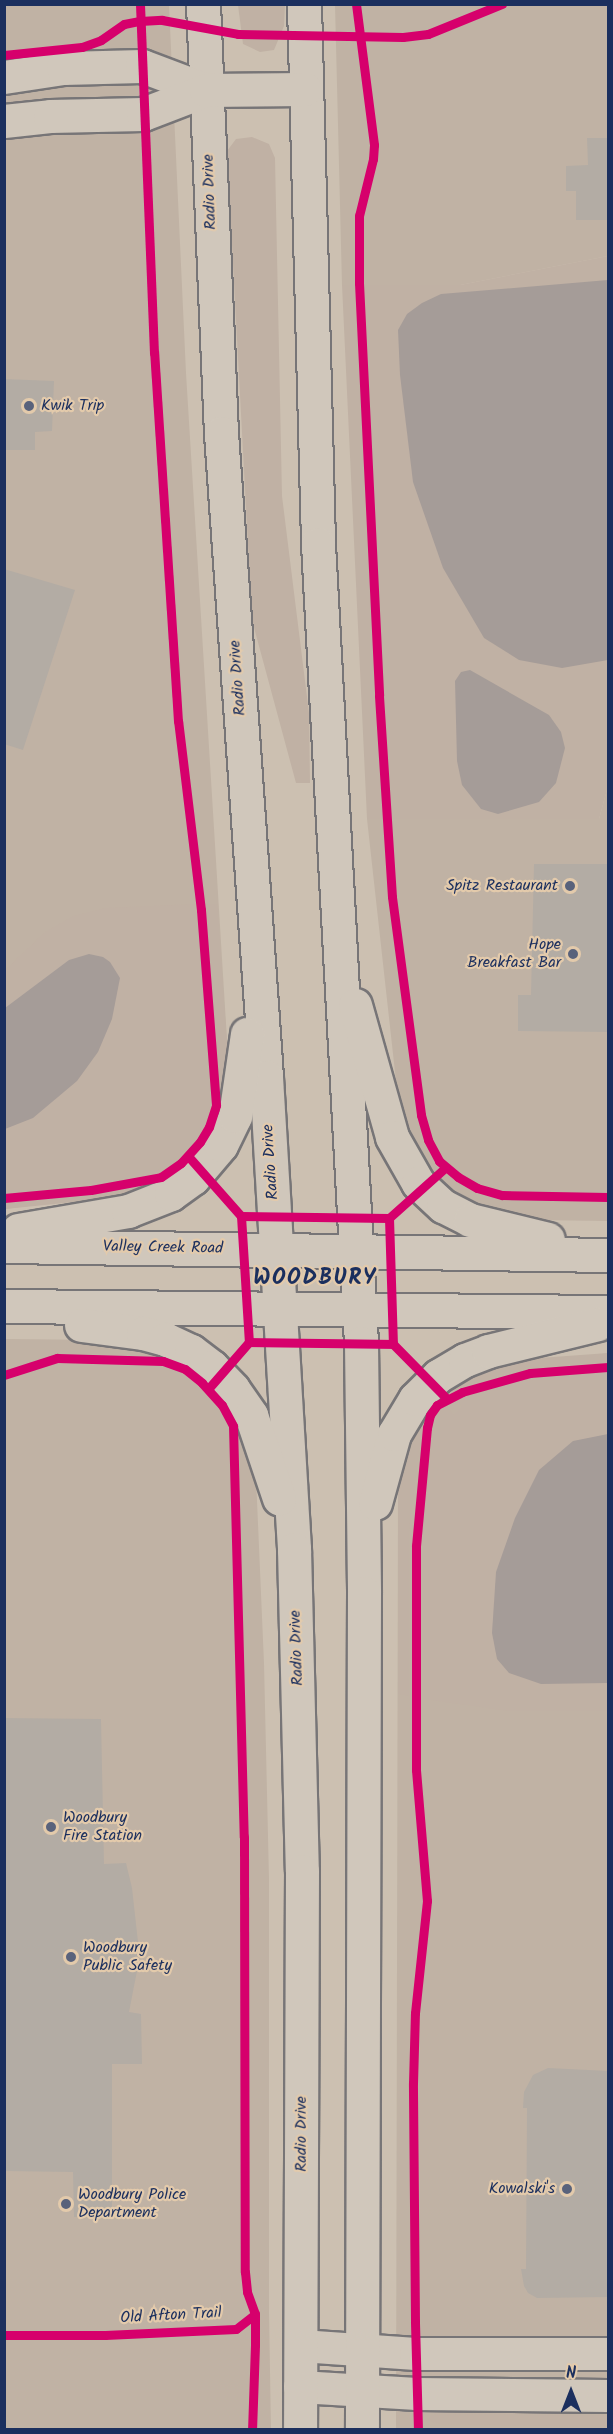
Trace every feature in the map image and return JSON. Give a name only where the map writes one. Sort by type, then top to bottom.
[{"type":"main road","name":"Radio Drive","points":[[203,4],[224,476],[257,946],[294,1549],[303,1882],[300,2430]]},
{"type":"main road","points":[[304,4],[315,465],[358,1309],[363,1548],[362,2430]]},
{"type":"main road","points":[[4,77],[63,68],[142,66],[206,90]]},
{"type":"main road","points":[[4,121],[50,116],[143,114],[206,90],[305,89]]},
{"type":"main road","points":[[339,945],[392,1137],[404,1161],[422,1188],[450,1210],[480,1224],[609,1253]]},
{"type":"main road","points":[[4,1232],[93,1219],[140,1208],[179,1189],[206,1165],[229,1131],[239,1099],[257,946]]},
{"type":"main road","name":"Valley Creek Road","points":[[4,1246],[609,1253]]},
{"type":"main road","points":[[4,1305],[609,1312]]},
{"type":"main road","points":[[4,1316],[143,1333],[174,1343],[206,1362],[233,1389],[255,1423],[294,1549]]},
{"type":"main road","points":[[363,1548],[394,1434],[410,1407],[431,1383],[445,1371],[477,1355],[609,1321]]},
{"type":"street","points":[[301,2346],[416,2354],[609,2354]]},
{"type":"street","points":[[300,2386],[417,2394],[609,2396]]},
{"type":"shaded area","points":[[4,5],[169,5],[186,373],[229,1072],[224,1108],[193,1160],[147,1191],[5,1209]]},
{"type":"shaded area","points":[[238,5],[285,5],[284,26],[274,50],[260,52],[243,44]]},
{"type":"shaded area","points":[[335,5],[608,5],[608,256],[460,285],[342,285]]},
{"type":"shaded area","points":[[252,137],[269,144],[275,158],[282,496],[309,713],[310,783],[296,783],[252,620],[227,151],[236,139]]},
{"type":"shaded area","points":[[608,256],[608,786],[599,819],[367,819],[342,285],[460,285]]},
{"type":"shaded area","points":[[608,280],[608,660],[562,668],[519,660],[484,638],[443,568],[413,482],[400,375],[398,330],[407,314],[422,303],[441,294]]},
{"type":"shaded area","points":[[470,670],[549,715],[561,732],[565,748],[556,783],[539,802],[498,814],[481,809],[462,785],[457,761],[455,681],[461,672]]},
{"type":"shaded area","points":[[608,786],[608,1221],[534,1220],[484,1212],[440,1185],[413,1150],[397,1090],[367,819],[599,819]]},
{"type":"shaded area","points":[[196,904],[212,1092],[209,1115],[196,1139],[173,1163],[146,1176],[5,1193],[5,970],[45,932],[73,916],[106,908]]},
{"type":"shaded area","points":[[205,904],[217,904],[229,1072],[222,1100]]},
{"type":"shaded area","points":[[89,954],[103,957],[110,962],[120,978],[112,1019],[98,1052],[77,1081],[33,1118],[5,1129],[5,1008],[69,960]]},
{"type":"shaded area","points":[[145,1188],[114,1198],[5,1209],[5,1203]]},
{"type":"shaded area","points":[[5,1339],[102,1340],[141,1344],[188,1365],[234,1412],[256,1477],[264,1663],[269,1879],[271,2429],[5,2430]]},
{"type":"shaded area","points":[[608,1353],[608,2429],[396,2430],[398,1491],[422,1412],[462,1377]]},
{"type":"shaded area","points":[[608,1353],[608,1361],[521,1369],[452,1390],[448,1386],[462,1377],[512,1360]]},
{"type":"shaded area","points":[[608,1372],[608,1711],[509,1711],[423,1699],[423,1535],[429,1461],[438,1412],[445,1405],[454,1415],[462,1407],[456,1400],[514,1382]]},
{"type":"shaded area","points":[[423,1417],[409,1531],[409,1696],[398,1694],[398,1478],[405,1444]]},
{"type":"shaded area","points":[[608,1434],[608,1683],[541,1684],[509,1673],[497,1659],[492,1633],[496,1572],[515,1518],[539,1470],[573,1441]]},
{"type":"shaded area","points":[[431,2415],[608,2415],[608,2427],[440,2424],[426,2420]]},
{"type":"building","points":[[587,138],[609,138],[609,220],[576,220],[576,191],[566,191],[566,166],[588,165]]},
{"type":"building","name":"Kwik Trip","points":[[4,379],[54,381],[52,431],[35,432],[35,450],[4,450]]},
{"type":"building","points":[[4,569],[75,590],[23,750],[4,744]]},
{"type":"building","points":[[534,864],[609,864],[609,1032],[518,1031],[518,995],[531,995]]},
{"type":"building","name":"Woodbury Public Safety","points":[[4,1718],[101,1719],[104,1864],[126,1863],[132,1888],[138,1942],[137,1971],[129,2012],[141,2014],[142,2064],[112,2064],[112,2218],[74,2217],[73,2172],[4,2171]]},
{"type":"building","name":"Kowalski's","points":[[548,2068],[609,2071],[609,2297],[537,2298],[528,2293],[524,2286],[521,2269],[526,2269],[527,2108],[523,2108],[524,2092],[533,2075]]},
{"type":"cycle path","points":[[4,1198],[91,1190],[161,1177],[181,1163],[200,1142],[209,1127],[216,1105],[201,910],[178,721],[154,353],[140,4]]},
{"type":"cycle path","points":[[356,4],[374,145],[373,159],[359,216],[359,283],[379,696],[392,897],[421,1115],[428,1140],[439,1161],[458,1177],[477,1188],[502,1195],[608,1197]]},
{"type":"cycle path","points":[[4,55],[82,47],[101,40],[124,24],[162,20],[238,34],[403,37],[428,34],[502,4]]},
{"type":"cycle path","points":[[188,1156],[241,1216],[249,1342],[208,1389]]},
{"type":"cycle path","points":[[241,1216],[389,1218],[445,1168]]},
{"type":"cycle path","points":[[389,1218],[393,1344],[446,1398]]},
{"type":"cycle path","points":[[249,1342],[393,1344]]},
{"type":"cycle path","points":[[4,1375],[57,1358],[163,1361],[185,1369],[202,1383],[222,1405],[233,1426],[244,1837],[245,2272],[247,2292],[255,2314],[252,2430]]},
{"type":"cycle path","points":[[418,2430],[413,2083],[415,2013],[427,1901],[416,1770],[416,1546],[427,1428],[430,1415],[437,1405],[462,1392],[530,1373],[608,1367]]},
{"type":"cycle path","name":"Old Afton Trail","points":[[4,2335],[105,2335],[236,2329],[255,2314]]},
{"type":"place","name":"Kwik Trip","points":[[29,406]]},
{"type":"place","name":"Spitz Restaurant","points":[[570,886]]},
{"type":"place","name":"Hope Breakfast Bar","points":[[573,954]]},
{"type":"place","name":"Woodbury Fire Station","points":[[51,1827]]},
{"type":"place","name":"Woodbury Public Safety","points":[[71,1957]]},
{"type":"place","name":"Kowalski's","points":[[567,2189]]},
{"type":"place","name":"Woodbury Police Department","points":[[66,2204]]},
{"type":"district","name":"WOODBURY","points":[[315,1279]]}]
